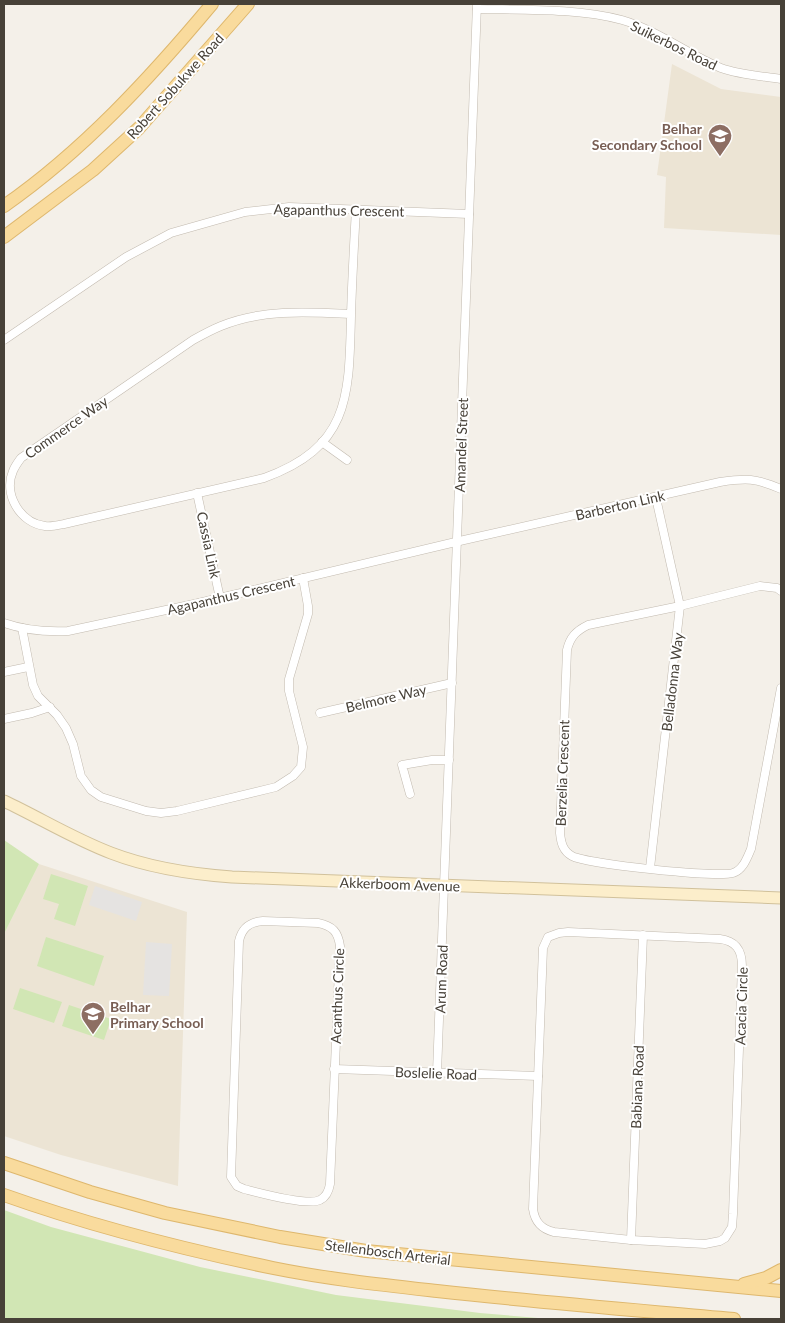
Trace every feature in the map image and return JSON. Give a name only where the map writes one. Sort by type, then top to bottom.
[{"type":"main road","name":"Robert Sobukwe Road","points":[[4,206],[28,190],[78,148],[120,107],[212,4]]},
{"type":"main road","name":"Robert Sobukwe Road","points":[[4,237],[93,170],[139,128],[248,4]]},
{"type":"main road","name":"Akkerboom Avenue","points":[[4,793],[31,814]]},
{"type":"main road","name":"Akkerboom Avenue","points":[[4,801],[110,853],[171,870],[232,877],[781,898]]},
{"type":"main road","name":"Stellenbosch Arterial","points":[[4,1163],[90,1192],[165,1213],[280,1237],[366,1251],[781,1291]]},
{"type":"main road","points":[[4,1196],[159,1242],[274,1268],[365,1283],[476,1296],[734,1319]]},
{"type":"main road","points":[[734,1286],[758,1280],[781,1270]]},
{"type":"street","name":"Suikerbos Road","points":[[477,6],[582,13],[623,20],[647,29],[724,69],[781,80]]},
{"type":"street","name":"Amandel Street","points":[[445,885],[477,6]]},
{"type":"street","name":"Agapanthus Crescent","points":[[4,340],[126,257],[171,233],[246,212],[289,207],[469,214]]},
{"type":"street","name":"Commerce Way","points":[[351,314],[298,312],[257,316],[221,326],[193,340],[32,449],[16,464],[10,480],[13,501],[17,509],[30,520],[46,527],[64,524],[264,478],[295,465],[322,442],[338,421],[346,394],[349,372],[356,209]]},
{"type":"street","points":[[322,442],[347,460]]},
{"type":"street","name":"Barberton Link","points":[[457,541],[656,498],[720,482],[746,478],[768,483],[781,489]]},
{"type":"street","name":"Cassia Link","points":[[197,493],[220,598]]},
{"type":"street","name":"Belladonna Way","points":[[650,868],[680,606],[656,498]]},
{"type":"street","name":"Agapanthus Crescent","points":[[4,623],[48,632],[68,631],[220,598],[457,541]]},
{"type":"street","points":[[22,628],[33,685],[38,696],[57,715],[70,738],[83,781],[90,790],[101,797],[146,811],[171,812],[276,787],[293,776],[301,767],[303,747],[289,691],[289,679],[308,614],[303,578]]},
{"type":"street","name":"Berzelia Crescent","points":[[781,591],[777,588],[760,586],[680,606],[588,625],[572,636],[567,650],[560,842],[567,853],[593,861],[650,868],[717,875],[735,873],[742,866],[751,849],[781,688]]},
{"type":"street","points":[[4,672],[28,666]]},
{"type":"street","name":"Belmore Way","points":[[320,713],[452,683]]},
{"type":"street","points":[[4,719],[32,714],[50,707]]},
{"type":"street","points":[[410,794],[402,765],[432,760],[449,760]]},
{"type":"street","name":"Arum Road","points":[[437,1073],[445,885]]},
{"type":"street","name":"Acanthus Circle","points":[[263,921],[318,924],[327,925],[338,936],[340,946],[334,1070],[330,1184],[326,1195],[319,1200],[306,1202],[237,1186],[231,1177],[231,1162],[239,941],[241,933],[247,926],[263,921]]},
{"type":"street","name":"Acacia Circle","points":[[568,932],[720,938],[733,942],[741,952],[742,966],[733,1214],[732,1227],[725,1238],[705,1244],[631,1240],[546,1230],[535,1219],[533,1209],[538,1076],[543,948],[548,937],[568,932]]},
{"type":"street","name":"Babiana Road","points":[[631,1240],[643,935]]},
{"type":"street","name":"Boslelie Road","points":[[334,1070],[538,1076]]},
{"type":"shaded area","name":"Belhar Secondary School","points":[[672,64],[721,89],[781,97],[781,235],[664,228],[666,177],[657,175]]},
{"type":"shaded area","name":"Belhar Primary School","points":[[39,864],[187,912],[178,1186],[61,1155],[4,1136],[4,934]]},
{"type":"shaded area","points":[[95,886],[142,902],[136,921],[89,905]]},
{"type":"shaded area","points":[[146,942],[172,944],[169,996],[143,995]]},
{"type":"green space","points":[[4,840],[39,864],[4,934]]},
{"type":"green space","points":[[51,874],[88,886],[75,926],[54,919],[59,904],[43,899]]},
{"type":"green space","points":[[46,937],[104,956],[94,986],[37,966]]},
{"type":"green space","points":[[20,988],[62,1002],[54,1023],[13,1009]]},
{"type":"green space","points":[[69,1005],[111,1019],[104,1040],[62,1026]]},
{"type":"green space","points":[[4,1210],[51,1227],[200,1267],[336,1295],[480,1313],[550,1319],[4,1319]]},
{"type":"place","name":"Belhar Secondary School","points":[[720,157]]},
{"type":"place","name":"Belhar Primary School","points":[[93,1035]]}]
